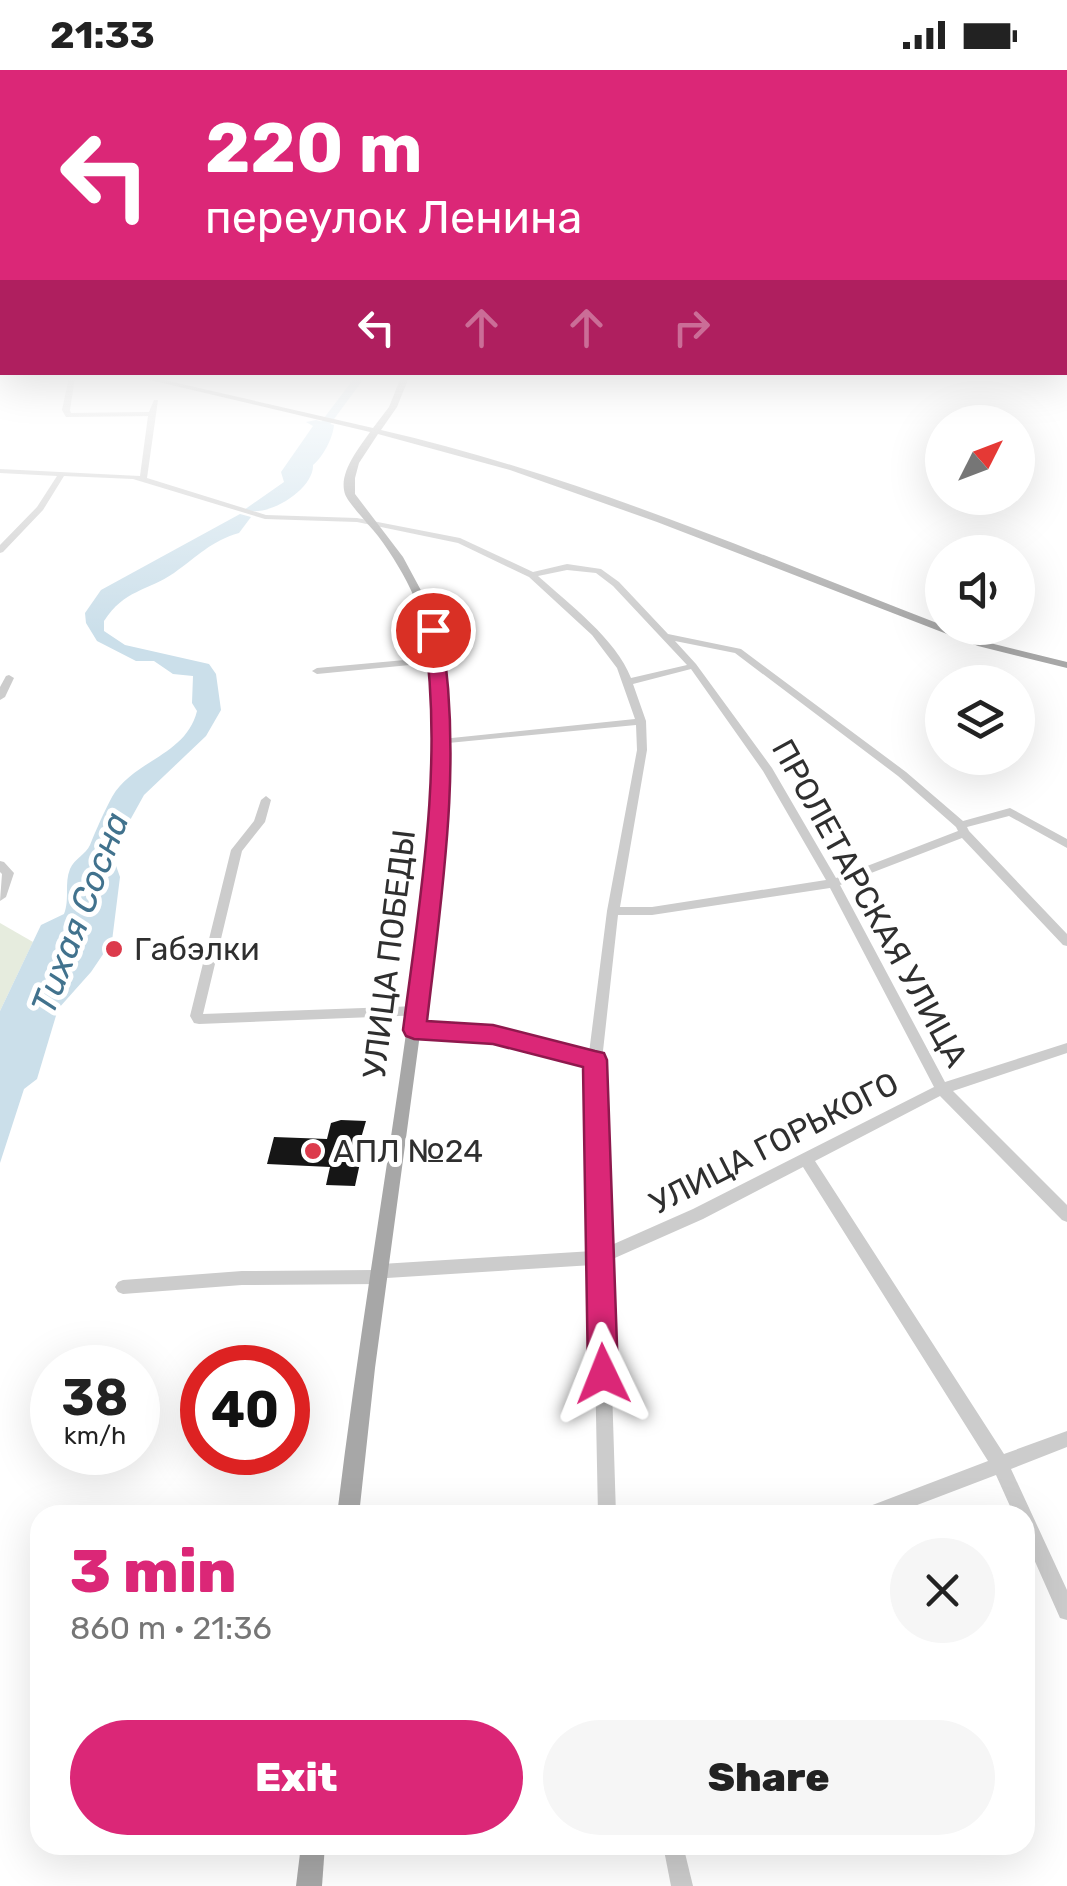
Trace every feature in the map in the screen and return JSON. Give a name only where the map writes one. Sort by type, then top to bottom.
[{"type":"main road","name":"УЛИЦА ПОБЕДЫ","points":[[349,1505],[418,1011],[434,867],[442,742],[438,660],[416,583],[350,494],[357,462]]},
{"type":"main road","points":[[483,462],[568,486],[982,644],[1067,665]]},
{"type":"main road","points":[[309,1886],[312,1855]]},
{"type":"street","points":[[143,478],[145,462]]},
{"type":"street","points":[[0,471],[143,478],[265,516],[372,522],[460,540],[532,575],[595,633],[628,682],[641,721],[640,764],[613,910],[595,1060],[607,1505]]},
{"type":"street","points":[[0,550],[40,508],[62,474]]},
{"type":"street","name":"ПРОЛЕТАРСКАЯ УЛИЦА","points":[[532,575],[567,567],[598,571],[693,666],[768,770],[834,884],[942,1089],[1067,1216]]},
{"type":"street","points":[[668,637],[738,651],[902,774],[962,829],[1067,942]]},
{"type":"street","points":[[316,671],[438,660]]},
{"type":"street","points":[[628,682],[693,666]]},
{"type":"street","points":[[0,697],[9,678]]},
{"type":"street","points":[[442,742],[641,721]]},
{"type":"street","points":[[266,800],[259,822],[242,841],[232,864],[194,1010],[199,1020],[418,1011]]},
{"type":"street","points":[[613,910],[652,911],[834,884],[1010,812],[1067,844]]},
{"type":"street","points":[[0,865],[8,873],[0,897]]},
{"type":"street","points":[[414,1030],[493,1035],[595,1060]]},
{"type":"street","name":"УЛИЦА ГОРЬКОГО","points":[[124,1288],[599,1258],[942,1089],[1067,1048]]},
{"type":"street","points":[[806,1158],[998,1462],[1018,1505]]},
{"type":"street","points":[[893,1505],[1067,1439]]},
{"type":"street","points":[[1035,1541],[1067,1610]]},
{"type":"street","points":[[675,1855],[682,1886]]},
{"type":"shaded area","points":[[0,923],[33,942],[0,1011]]},
{"type":"water","points":[[288,462],[316,462],[306,483],[288,499],[265,510],[244,510],[284,482],[281,472]]},
{"type":"water","name":"Тихая Сосна","points":[[240,514],[251,517],[239,533],[212,545],[174,573],[128,597],[104,621],[104,631],[125,645],[209,664],[216,674],[221,710],[206,736],[144,795],[119,840],[114,860],[120,877],[112,941],[58,1009],[37,1079],[24,1089],[0,1163],[0,1011],[41,925],[64,914],[70,869],[88,848],[112,797],[133,774],[182,738],[197,711],[192,703],[193,676],[173,674],[154,661],[136,661],[97,641],[86,623],[85,613],[101,590]]},
{"type":"building","name":"АПЛ №24","points":[[366,1121],[354,1162],[360,1163],[355,1186],[326,1185],[330,1167],[267,1164],[274,1137],[327,1139],[331,1123]]},
{"type":"place","name":"Габэлки","points":[[114,949]]},
{"type":"place","name":"АПЛ №24","points":[[313,1151]]},
{"type":"route","points":[[433,630],[440,677],[442,742],[434,867],[414,1030],[493,1035],[595,1060],[603,1374]]}]
